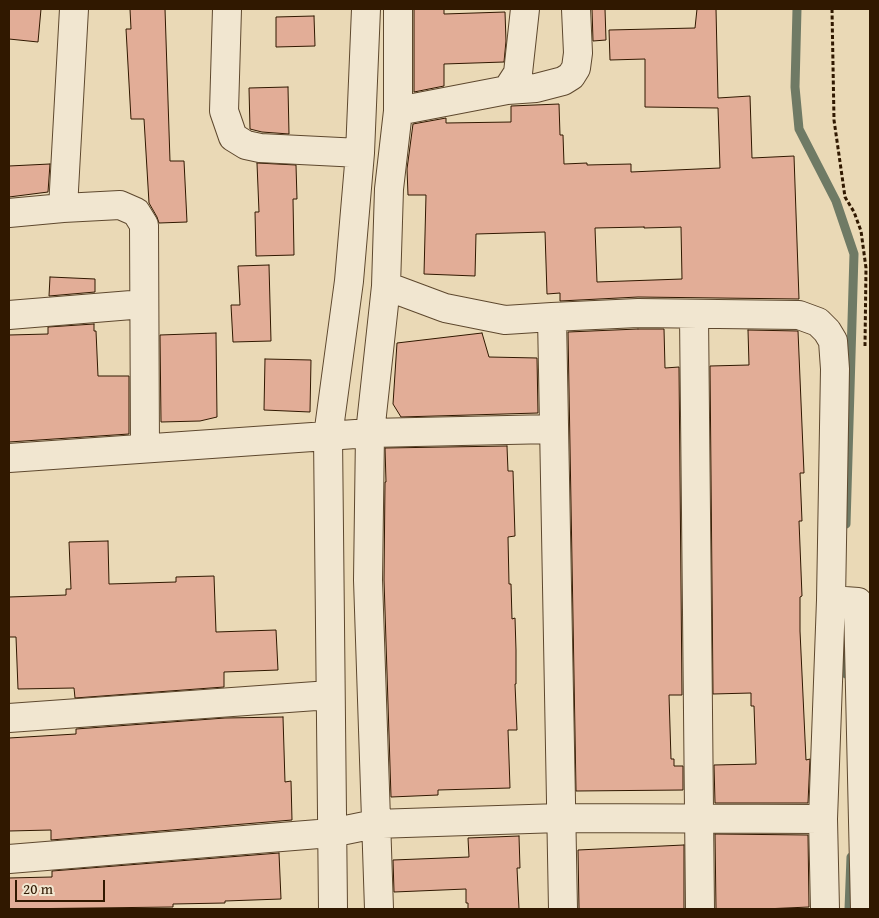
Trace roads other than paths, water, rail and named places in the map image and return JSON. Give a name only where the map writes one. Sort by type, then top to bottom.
[{"type":"street","points":[[63,208],[74,9]]},
{"type":"street","points":[[227,9],[224,111],[233,137],[246,145],[260,148],[360,153]]},
{"type":"street","points":[[333,909],[328,436],[349,281],[360,153],[366,9]]},
{"type":"street","points":[[378,909],[368,580],[370,433],[386,286],[389,189],[398,111],[398,9]]},
{"type":"street","points":[[507,90],[518,73],[525,9]]},
{"type":"street","points":[[398,111],[507,90],[536,88],[562,81],[571,76],[576,68],[578,53],[576,9]]},
{"type":"street","points":[[357,184],[389,189]]},
{"type":"street","points":[[9,213],[120,205],[136,212],[144,225],[144,448]]},
{"type":"street","points":[[386,286],[445,308],[505,320],[638,313],[800,315],[818,322],[827,330],[833,341],[835,369],[839,600],[824,819],[825,909]]},
{"type":"street","points":[[9,315],[144,304]]},
{"type":"street","points":[[694,315],[700,909]]},
{"type":"street","points":[[552,317],[562,909]]},
{"type":"street","points":[[9,458],[370,433],[553,429]]},
{"type":"street","points":[[330,579],[368,580]]},
{"type":"street","points":[[839,600],[858,602],[865,909]]},
{"type":"street","points":[[9,718],[330,695]]},
{"type":"street","points":[[9,859],[331,833],[375,824],[560,818],[824,819]]},
{"type":"waterway","points":[[797,9],[795,87],[799,129],[836,201],[854,254],[846,524]]},
{"type":"waterway","points":[[844,604],[846,674]]},
{"type":"waterway","points":[[849,909],[851,857]]}]
